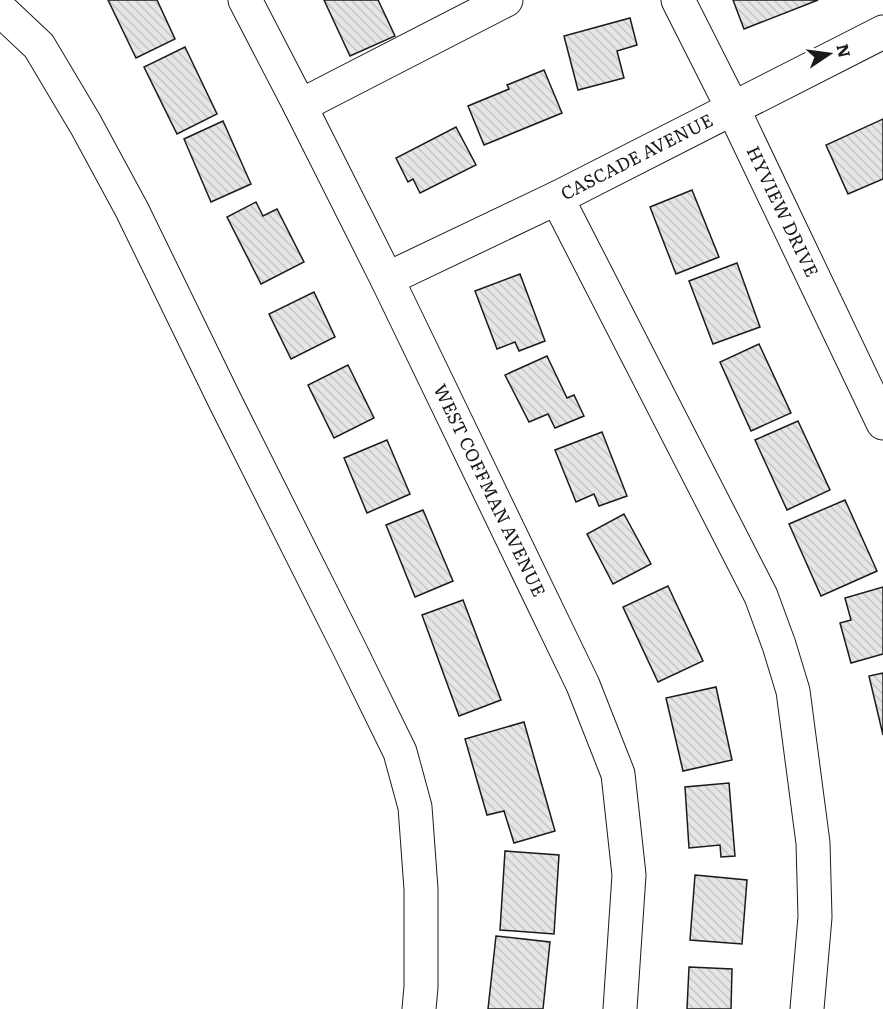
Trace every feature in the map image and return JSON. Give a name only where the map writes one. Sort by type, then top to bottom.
[{"type":"street","name":"WEST COFFMAN AVENUE","points":[[244,0],[387,279],[583,685],[618,774],[629,875],[620,1009]]},
{"type":"street","points":[[300,106],[465,9],[506,0]]},
{"type":"street","name":"HYVIEW DRIVE","points":[[678,0],[733,108],[883,423]]},
{"type":"street","points":[[11,8],[39,46],[86,125],[132,210],[400,752],[415,807],[421,889],[419,1009]]},
{"type":"street","name":"CASCADE AVENUE","points":[[387,279],[557,198],[883,32]]},
{"type":"street","points":[[557,198],[761,596],[780,645],[793,691],[813,843],[815,918],[807,1009]]},
{"type":"building","points":[[108,0],[157,0],[175,39],[136,58]]},
{"type":"building","points":[[324,0],[378,0],[395,36],[350,56]]},
{"type":"building","points":[[733,0],[818,0],[744,29]]},
{"type":"building","points":[[630,18],[637,45],[617,51],[624,78],[578,90],[564,36]]},
{"type":"building","points":[[185,47],[217,114],[177,134],[144,67]]},
{"type":"building","points":[[544,70],[562,113],[484,145],[468,106],[509,89],[507,85]]},
{"type":"building","points":[[883,119],[883,179],[848,194],[826,145]]},
{"type":"building","points":[[223,121],[251,184],[211,202],[184,139]]},
{"type":"building","points":[[456,127],[476,165],[420,193],[413,179],[408,182],[396,158]]},
{"type":"building","points":[[692,190],[719,257],[676,274],[650,207]]},
{"type":"building","points":[[256,202],[263,216],[277,209],[304,262],[261,284],[227,217]]},
{"type":"building","points":[[737,263],[760,327],[713,344],[689,281]]},
{"type":"building","points":[[520,274],[545,341],[519,351],[515,342],[497,349],[475,291]]},
{"type":"building","points":[[314,292],[335,337],[291,359],[269,314]]},
{"type":"building","points":[[759,344],[791,413],[751,431],[720,362]]},
{"type":"building","points":[[547,356],[567,398],[574,395],[584,416],[555,428],[548,414],[529,422],[505,375]]},
{"type":"building","points":[[348,365],[374,418],[334,438],[308,385]]},
{"type":"building","points":[[798,421],[830,490],[787,510],[755,440]]},
{"type":"building","points":[[602,432],[627,496],[599,506],[594,494],[576,502],[555,450]]},
{"type":"building","points":[[387,440],[410,494],[367,513],[344,458]]},
{"type":"building","points":[[845,500],[877,571],[821,596],[789,524]]},
{"type":"building","points":[[423,510],[453,581],[415,597],[386,525]]},
{"type":"building","points":[[624,514],[651,564],[613,584],[587,534]]},
{"type":"building","points":[[668,586],[703,661],[658,682],[623,607]]},
{"type":"building","points":[[883,587],[883,654],[851,663],[840,623],[851,620],[845,598]]},
{"type":"building","points":[[463,600],[501,700],[459,716],[422,615]]},
{"type":"building","points":[[883,673],[883,735],[869,676]]},
{"type":"building","points":[[716,687],[732,760],[683,771],[666,698]]},
{"type":"building","points":[[524,722],[555,831],[514,843],[504,811],[487,815],[465,739]]},
{"type":"building","points":[[729,783],[735,856],[721,857],[720,845],[689,848],[685,787]]},
{"type":"building","points":[[505,851],[559,855],[554,934],[500,930]]},
{"type":"building","points":[[695,875],[747,880],[742,944],[690,940]]},
{"type":"building","points":[[496,936],[550,942],[543,1009],[488,1009]]},
{"type":"building","points":[[689,967],[732,969],[731,1009],[687,1009]]}]
